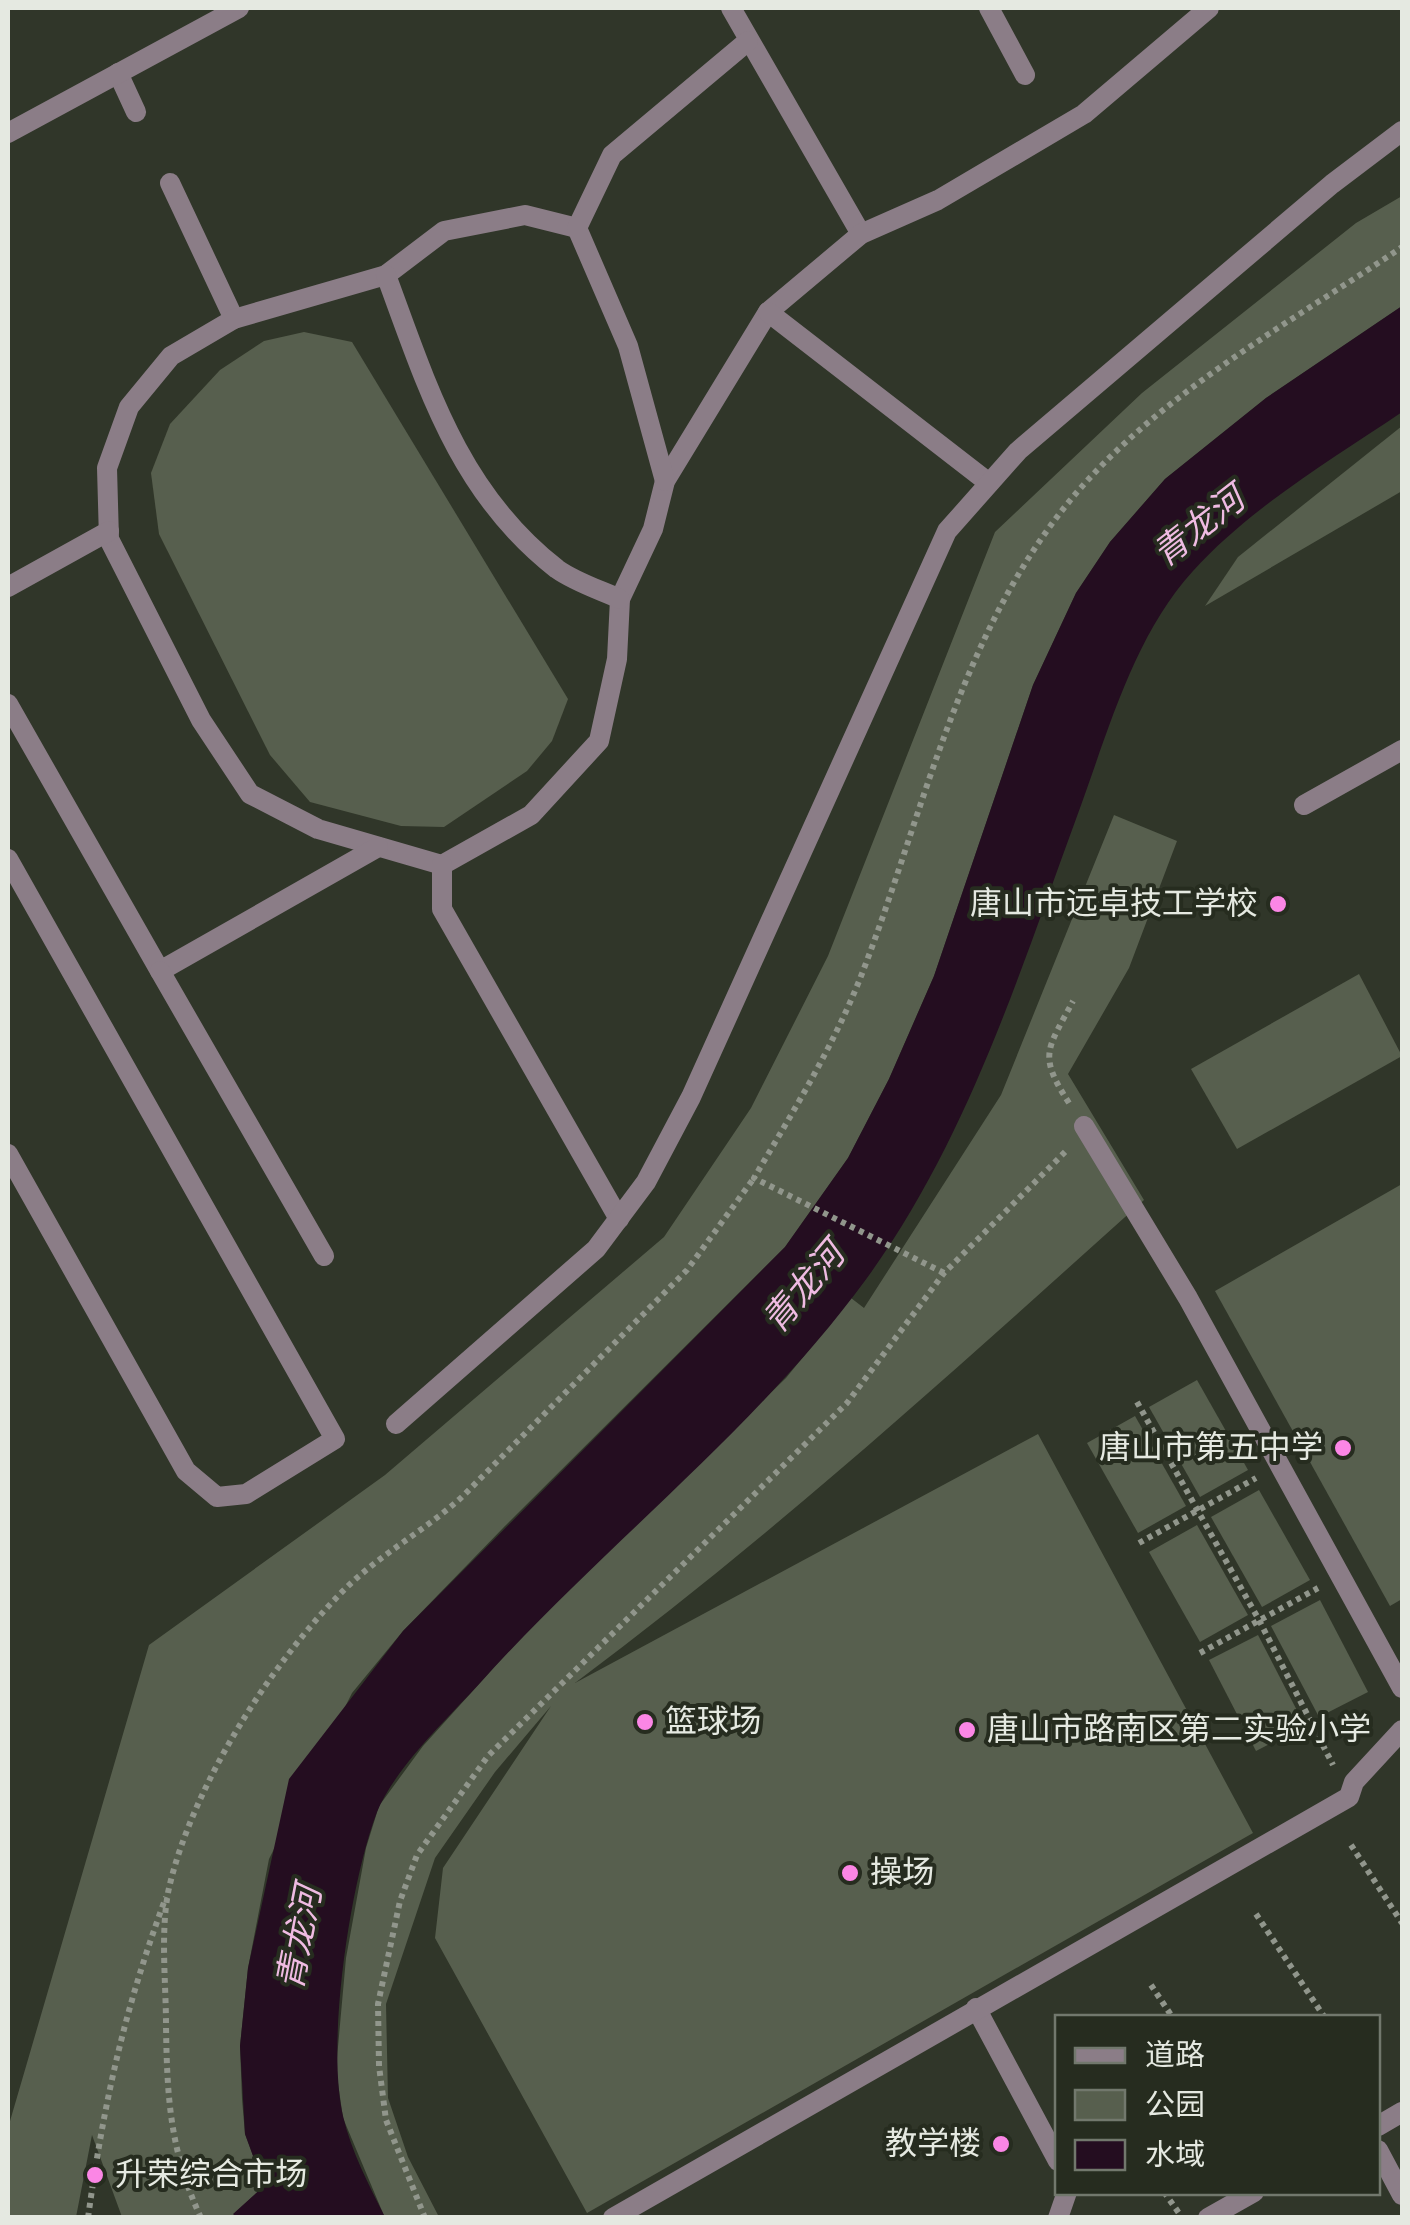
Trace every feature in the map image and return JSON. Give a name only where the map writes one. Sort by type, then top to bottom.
[{"type":"street","points":[[8,133],[239,8]]},
{"type":"street","points":[[731,8],[860,234]]},
{"type":"street","points":[[989,8],[1025,75]]},
{"type":"street","points":[[577,228],[525,215],[444,232],[386,275],[234,319],[171,356],[129,407],[108,468],[109,531],[148,622],[183,688],[250,794],[318,830],[442,865],[530,814],[599,742],[618,659],[620,599],[653,529],[665,481],[768,312],[860,234],[938,200],[1084,114],[1209,8]]},
{"type":"street","points":[[665,481],[628,346],[577,228],[612,154],[748,41]]},
{"type":"street","points":[[118,74],[136,112]]},
{"type":"street","points":[[396,1424],[596,1249],[646,1182],[691,1097],[947,531],[1048,425],[1332,184],[1402,131]]},
{"type":"street","points":[[170,182],[234,319]]},
{"type":"street","points":[[386,275],[438,414],[482,494],[559,570],[620,599]]},
{"type":"street","points":[[768,312],[990,483]]},
{"type":"street","points":[[8,587],[109,531]]},
{"type":"street","points":[[8,704],[324,1256]]},
{"type":"street","points":[[1304,805],[1402,750]]},
{"type":"street","points":[[160,972],[378,847]]},
{"type":"street","points":[[8,859],[335,1439],[246,1494],[217,1497],[186,1472],[8,1154]]},
{"type":"street","points":[[442,865],[442,909],[619,1219]]},
{"type":"street","points":[[1084,1126],[1188,1298],[1402,1688]]},
{"type":"street","points":[[613,2218],[1350,1797],[1354,1782],[1402,1730]]},
{"type":"street","points":[[976,2008],[1055,2155]]},
{"type":"street","points":[[1380,2125],[1402,2112]]},
{"type":"street","points":[[1380,2154],[1402,2195]]},
{"type":"street","points":[[1208,2218],[1249,2195]]},
{"type":"path","points":[[88,2218],[100,2127],[130,1996],[194,1816],[244,1721],[296,1643],[372,1565],[432,1525],[464,1496],[687,1270],[754,1178],[822,1064],[862,974],[982,641],[1026,560],[1102,464],[1186,394],[1402,246]]},
{"type":"path","points":[[426,2218],[386,2120],[379,2066],[378,2004],[400,1901],[418,1856],[488,1756],[847,1403],[944,1273],[1060,1160],[1084,1126],[1053,1078],[1047,1052],[1073,1001]]},
{"type":"path","points":[[754,1178],[771,1182],[944,1273]]},
{"type":"path","points":[[1137,1402],[1259,1620],[1350,1797]]},
{"type":"path","points":[[1140,1543],[1262,1474]]},
{"type":"path","points":[[1200,1653],[1324,1585]]},
{"type":"path","points":[[1351,1845],[1402,1924]]},
{"type":"path","points":[[168,1891],[167,2109],[179,2165],[201,2218]]},
{"type":"path","points":[[1256,1914],[1323,2015]]},
{"type":"path","points":[[1151,1985],[1171,2015]]},
{"type":"path","points":[[1166,2195],[1182,2218]]},
{"type":"green space","points":[[1402,196],[1402,306],[1266,398],[1165,479],[1110,542],[1076,593],[1033,685],[934,976],[889,1079],[848,1158],[785,1247],[403,1631],[352,1693],[269,1859],[248,1968],[240,2046],[242,2099],[245,2134],[264,2186],[234,2214],[236,2217],[122,2217],[92,2135],[76,2217],[8,2217],[8,2128],[149,1645],[385,1475],[664,1237],[751,1108],[828,956],[995,532],[1142,393],[1356,223]]},
{"type":"green space","points":[[304,332],[352,342],[568,699],[552,741],[527,771],[444,827],[401,826],[310,802],[270,755],[159,534],[151,473],[170,424],[220,370],[264,341]]},
{"type":"green space","points":[[1402,426],[1402,491],[1205,606],[1238,557]]},
{"type":"green space","points":[[1114,815],[1177,841],[1129,968],[1068,1074],[1144,1200],[794,1509],[575,1683],[1038,1434],[1253,1833],[587,2213],[435,1938],[443,1868],[551,1706],[495,1772],[435,1858],[386,2004],[388,2098],[408,2157],[439,2217],[385,2218],[343,2118],[336,2069],[346,1958],[366,1848],[379,1806],[423,1746],[545,1611],[786,1378],[851,1298],[864,1308],[1001,1095]]},
{"type":"green space","points":[[1359,974],[1402,1056],[1237,1149],[1191,1069]]},
{"type":"green space","name":"唐山市第五中学","points":[[1402,1184],[1402,1599],[1390,1606],[1215,1291]]},
{"type":"green space","points":[[1197,1380],[1248,1470],[1200,1497],[1149,1407]]},
{"type":"green space","points":[[1135,1416],[1186,1506],[1138,1533],[1087,1443]]},
{"type":"green space","points":[[1259,1490],[1310,1580],[1262,1607],[1211,1517]]},
{"type":"green space","points":[[1197,1525],[1248,1615],[1200,1642],[1149,1552]]},
{"type":"green space","points":[[1320,1600],[1368,1692],[1319,1717],[1271,1626]]},
{"type":"green space","points":[[1258,1635],[1305,1726],[1256,1751],[1209,1660]]},
{"type":"water","name":"青龙河","points":[[1402,306],[1402,412],[1240,526],[1193,571],[1153,626],[1123,689],[1033,938],[962,1114],[934,1170],[867,1278],[778,1386],[528,1632],[423,1745],[385,1795],[367,1842],[350,1920],[337,2047],[338,2085],[346,2129],[385,2217],[236,2217],[233,2214],[264,2186],[245,2134],[240,2046],[248,1968],[289,1779],[403,1631],[785,1247],[848,1158],[889,1079],[934,976],[1033,685],[1076,593],[1110,542],[1165,479],[1266,398]]},
{"type":"place","name":"唐山市远卓技工学校","points":[[1278,904]]},
{"type":"place","name":"唐山市第五中学","points":[[1343,1448]]},
{"type":"place","name":"篮球场","points":[[645,1722]]},
{"type":"place","name":"唐山市路南区第二实验小学","points":[[967,1730]]},
{"type":"place","name":"操场","points":[[850,1873]]},
{"type":"place","name":"教学楼","points":[[1001,2144]]},
{"type":"place","name":"升荣综合市场","points":[[95,2175]]}]
